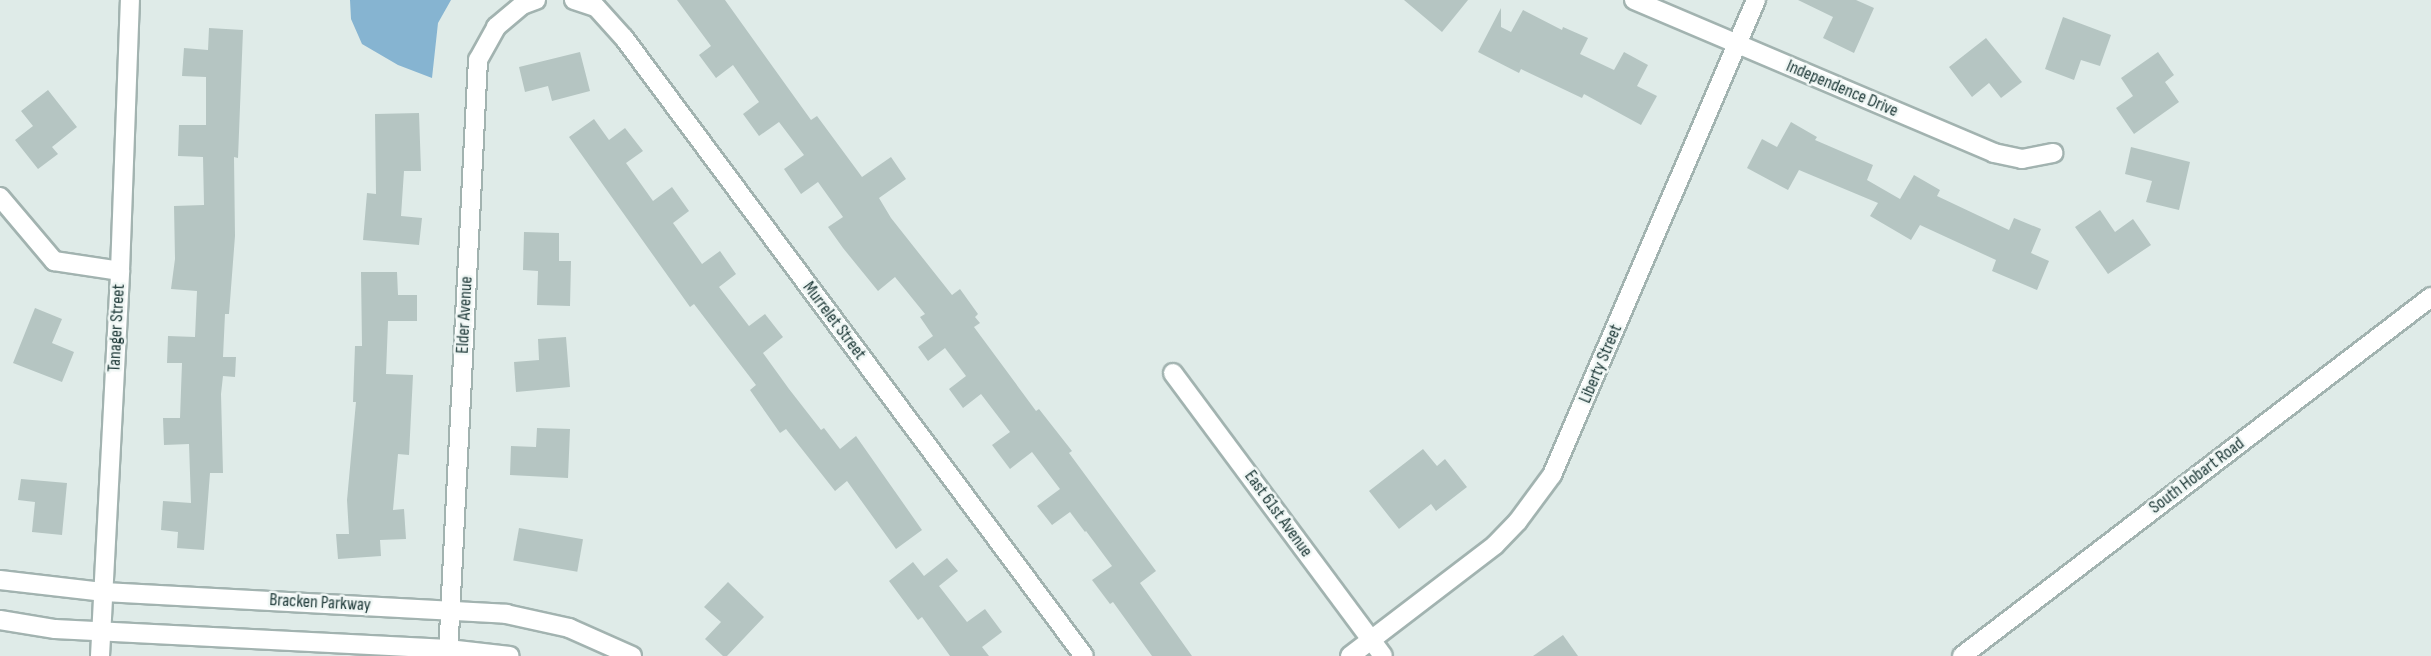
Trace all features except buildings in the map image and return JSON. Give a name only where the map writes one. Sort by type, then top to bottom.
[{"type":"street","name":"Tanager Street","points":[[100,656],[120,271],[130,0]]},
{"type":"street","name":"Elder Avenue","points":[[448,652],[478,60],[496,27],[522,5],[536,0]]},
{"type":"street","name":"Murrelet Street","points":[[574,0],[596,7],[624,38],[1084,656]]},
{"type":"street","name":"Independence Drive","points":[[1634,0],[1994,153],[2022,159],[2053,153]]},
{"type":"street","name":"Liberty Street","points":[[1350,656],[1495,544],[1518,522],[1552,475],[1756,0]]},
{"type":"street","points":[[0,197],[54,261],[120,271]]},
{"type":"street","name":"South Hobart Road","points":[[1962,656],[2431,297]]},
{"type":"street","name":"East 61st Avenue","points":[[1173,373],[1383,656]]},
{"type":"street","name":"Bracken Parkway","points":[[0,580],[104,592],[451,609],[506,614],[549,622],[590,635],[632,656]]},
{"type":"street","points":[[0,620],[55,629],[510,656]]},
{"type":"water","points":[[350,0],[451,0],[438,23],[432,78],[398,65],[362,44],[351,19]]}]
